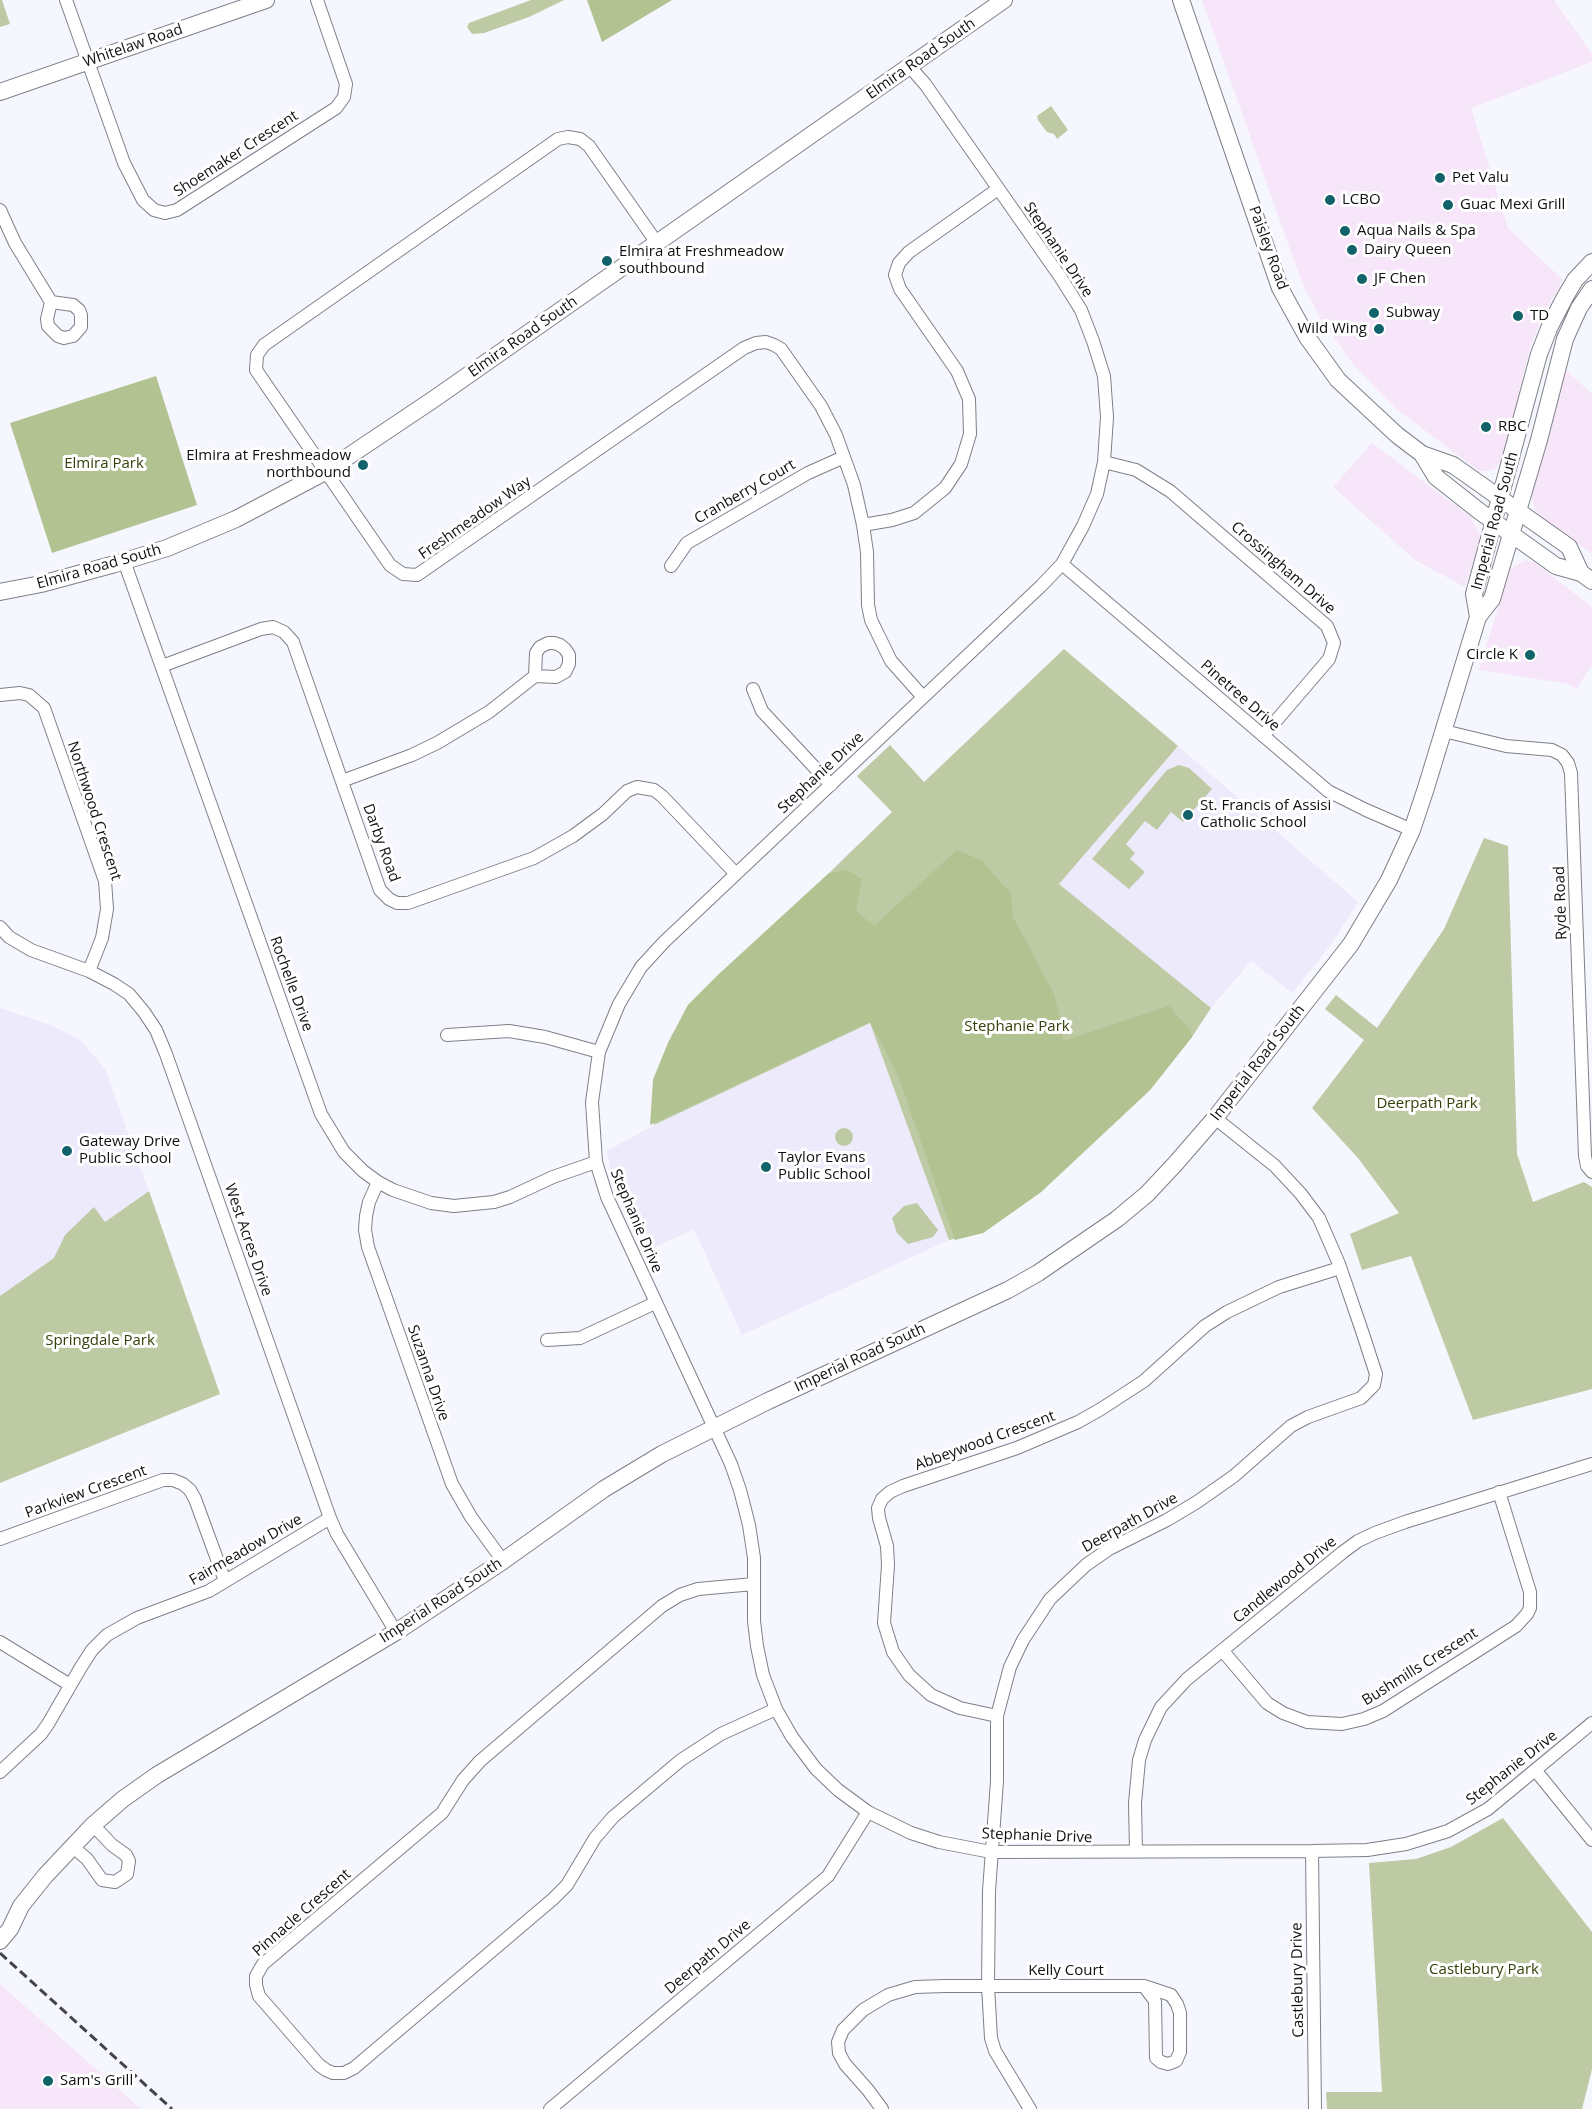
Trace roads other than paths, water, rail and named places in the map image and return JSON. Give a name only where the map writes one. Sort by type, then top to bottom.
[{"type":"street","name":"Shoemaker Crescent","points":[[66,0],[124,163],[144,200],[154,210],[165,213],[177,210],[336,108],[344,97],[346,84],[317,0]]},
{"type":"street","name":"Whitelaw Road","points":[[0,92],[266,0]]},
{"type":"street","name":"Elmira Road South","points":[[0,592],[41,584],[167,548],[236,519],[325,472],[434,399],[1004,0]]},
{"type":"street","name":"Paisley Road","points":[[1181,0],[1280,288],[1307,337],[1338,380],[1397,435],[1422,454],[1453,465],[1569,547],[1586,577]]},
{"type":"street","name":"Stephanie Drive","points":[[910,67],[925,84],[1081,310],[1104,376],[1107,417],[1104,462],[1097,494],[1062,564],[1041,586],[664,942],[641,968],[619,1004],[599,1052],[592,1102],[596,1162],[607,1197],[731,1464],[743,1502],[754,1558],[757,1646],[763,1675],[776,1710],[792,1737],[816,1769],[838,1790],[868,1812],[885,1822],[930,1839],[991,1852],[1367,1850],[1406,1844],[1446,1832],[1488,1809],[1592,1723]]},
{"type":"street","name":"Freshmeadow Way","points":[[657,243],[589,146],[580,139],[568,136],[558,139],[264,345],[255,362],[258,376],[390,565],[403,574],[417,575],[744,348],[766,342],[781,349],[821,406],[836,435],[854,485],[867,552],[868,604],[871,620],[891,661],[923,697]]},
{"type":"street","points":[[863,525],[914,513],[945,488],[961,464],[970,434],[969,399],[957,371],[900,289],[896,275],[899,262],[909,252],[998,189]]},
{"type":"street","points":[[0,210],[15,243],[51,302]]},
{"type":"street","name":"Imperial Road South","points":[[1478,617],[1474,594],[1539,354],[1550,326],[1575,280],[1592,262]]},
{"type":"street","name":"Imperial Road South","points":[[0,1941],[10,1929],[21,1906],[73,1846],[123,1799],[157,1775],[396,1632],[634,1470],[714,1428],[1008,1290],[1038,1273],[1092,1238],[1139,1200],[1176,1163],[1215,1118],[1351,944],[1389,880],[1412,830],[1478,617],[1492,599],[1519,510],[1565,339],[1579,308],[1592,289]]},
{"type":"street","name":"Paisley Road","points":[[1422,454],[1436,477],[1494,522],[1556,566],[1586,577]]},
{"type":"street","name":"Cranberry Court","points":[[671,566],[687,543],[808,473],[844,457]]},
{"type":"street","name":"Crossingham Drive","points":[[1104,462],[1136,470],[1170,491],[1327,626],[1334,643],[1329,659],[1263,736]]},
{"type":"street","name":"Rochelle Drive","points":[[124,561],[321,1114],[344,1152],[378,1182],[393,1190],[431,1203],[454,1206],[474,1205],[510,1197],[596,1162]]},
{"type":"street","name":"Pinetree Drive","points":[[1062,564],[1329,791],[1412,830]]},
{"type":"street","name":"Darby Road","points":[[162,666],[261,629],[273,627],[284,632],[293,642],[380,890],[397,903],[408,903],[534,858],[573,836],[603,814],[627,791],[637,787],[654,790],[662,796],[736,874]]},
{"type":"street","points":[[342,781],[412,755],[437,743],[489,712],[535,676]]},
{"type":"street","points":[[753,689],[762,711],[831,785]]},
{"type":"street","name":"Northwood Crescent","points":[[0,695],[29,694],[44,708],[105,881],[107,909],[102,938],[89,971]]},
{"type":"street","name":"Ryde Road","points":[[1444,731],[1506,746],[1552,750],[1562,755],[1568,763],[1572,784],[1585,1156],[1587,1166],[1592,1172]]},
{"type":"street","name":"West Acres Drive","points":[[0,927],[9,937],[31,950],[89,971],[129,994],[156,1030],[330,1518],[337,1534],[396,1632]]},
{"type":"street","points":[[447,1035],[509,1031],[545,1037],[599,1052]]},
{"type":"street","name":"Deerpath Drive","points":[[1030,2109],[995,2051],[991,2038],[988,1986],[988,1910],[997,1781],[997,1716],[1010,1667],[1036,1617],[1065,1583],[1086,1565],[1109,1549],[1197,1502],[1234,1476],[1291,1426],[1308,1417],[1361,1398],[1374,1385],[1376,1374],[1340,1268],[1319,1218],[1275,1166],[1215,1118]]},
{"type":"street","name":"Suzanna Drive","points":[[378,1182],[369,1202],[366,1216],[365,1230],[368,1247],[452,1484],[471,1518],[503,1561]]},
{"type":"street","name":"Abbeywood Crescent","points":[[997,1716],[960,1708],[931,1695],[909,1675],[893,1652],[884,1623],[888,1564],[887,1546],[878,1508],[882,1499],[903,1486],[1017,1448],[1078,1422],[1144,1381],[1205,1326],[1227,1312],[1280,1287],[1340,1268]]},
{"type":"street","points":[[547,1340],[580,1338],[655,1303]]},
{"type":"street","name":"Candlewood Drive","points":[[1136,1852],[1136,1782],[1145,1740],[1161,1707],[1170,1695],[1222,1650],[1358,1541],[1405,1522],[1592,1464]]},
{"type":"street","name":"Parkview Crescent","points":[[0,1539],[163,1480],[173,1480],[190,1490],[195,1499],[225,1581]]},
{"type":"street","name":"Bushmills Crescent","points":[[1222,1650],[1267,1703],[1283,1713],[1307,1722],[1342,1724],[1364,1719],[1383,1711],[1516,1626],[1527,1614],[1530,1608],[1530,1592],[1499,1492]]},
{"type":"street","name":"Fairmeadow Drive","points":[[0,1772],[41,1734],[92,1650],[114,1630],[137,1618],[196,1597],[330,1518]]},
{"type":"street","name":"Pinnacle Crescent","points":[[754,1584],[698,1589],[680,1595],[662,1606],[480,1761],[463,1780],[442,1813],[263,1964],[256,1976],[260,1996],[319,2065],[333,2073],[344,2073],[354,2068],[553,1899],[567,1885],[595,1838],[613,1817],[681,1760],[722,1734],[776,1710]]},
{"type":"street","points":[[0,1642],[70,1685]]},
{"type":"street","points":[[1536,1771],[1592,1840]]},
{"type":"street","name":"Deerpath Drive","points":[[550,2109],[828,1876],[868,1812]]},
{"type":"street","points":[[73,1846],[93,1866],[102,1880],[115,1882],[127,1874],[129,1861],[126,1855],[112,1845],[93,1825]]},
{"type":"street","name":"Castlebury Drive","points":[[1312,1851],[1315,2109]]},
{"type":"street","name":"Imperial Road South","points":[[0,1919],[21,1906]]},
{"type":"street","name":"Kelly Court","points":[[882,2109],[845,2064],[839,2053],[838,2042],[843,2030],[863,2010],[888,1995],[915,1987],[1144,1986],[1170,1995],[1180,2013],[1180,2052],[1176,2061],[1168,2064],[1156,2058],[1155,2001],[1144,1986]]},
{"type":"railway","points":[[0,1953],[172,2109]]},
{"type":"place","name":"Pet Valu","points":[[1440,178]]},
{"type":"place","name":"LCBO","points":[[1330,200]]},
{"type":"place","name":"Guac Mexi Grill","points":[[1448,205]]},
{"type":"place","name":"Aqua Nails & Spa","points":[[1345,231]]},
{"type":"place","name":"Dairy Queen","points":[[1352,250]]},
{"type":"place","name":"Elmira at Freshmeadow southbound","points":[[607,261]]},
{"type":"place","name":"JF Chen","points":[[1362,279]]},
{"type":"place","name":"Subway","points":[[1374,313]]},
{"type":"place","name":"TD","points":[[1518,316]]},
{"type":"place","name":"Wild Wing","points":[[1379,329]]},
{"type":"place","name":"RBC","points":[[1486,427]]},
{"type":"place","name":"Elmira at Freshmeadow northbound","points":[[363,465]]},
{"type":"place","name":"Circle K","points":[[1530,655]]},
{"type":"place","name":"St. Francis of Assisi Catholic School","points":[[1188,815]]},
{"type":"place","name":"Gateway Drive Public School","points":[[67,1151]]},
{"type":"place","name":"Taylor Evans Public School","points":[[766,1167]]},
{"type":"place","name":"Sam's Grill","points":[[48,2081]]},
{"type":"park label","name":"Elmira Park","points":[[104,464]]},
{"type":"park label","name":"Stephanie Park","points":[[1017,1027]]},
{"type":"park label","name":"Deerpath Park","points":[[1427,1104]]},
{"type":"park label","name":"Springdale Park","points":[[100,1341]]},
{"type":"park label","name":"Castlebury Park","points":[[1484,1970]]}]
